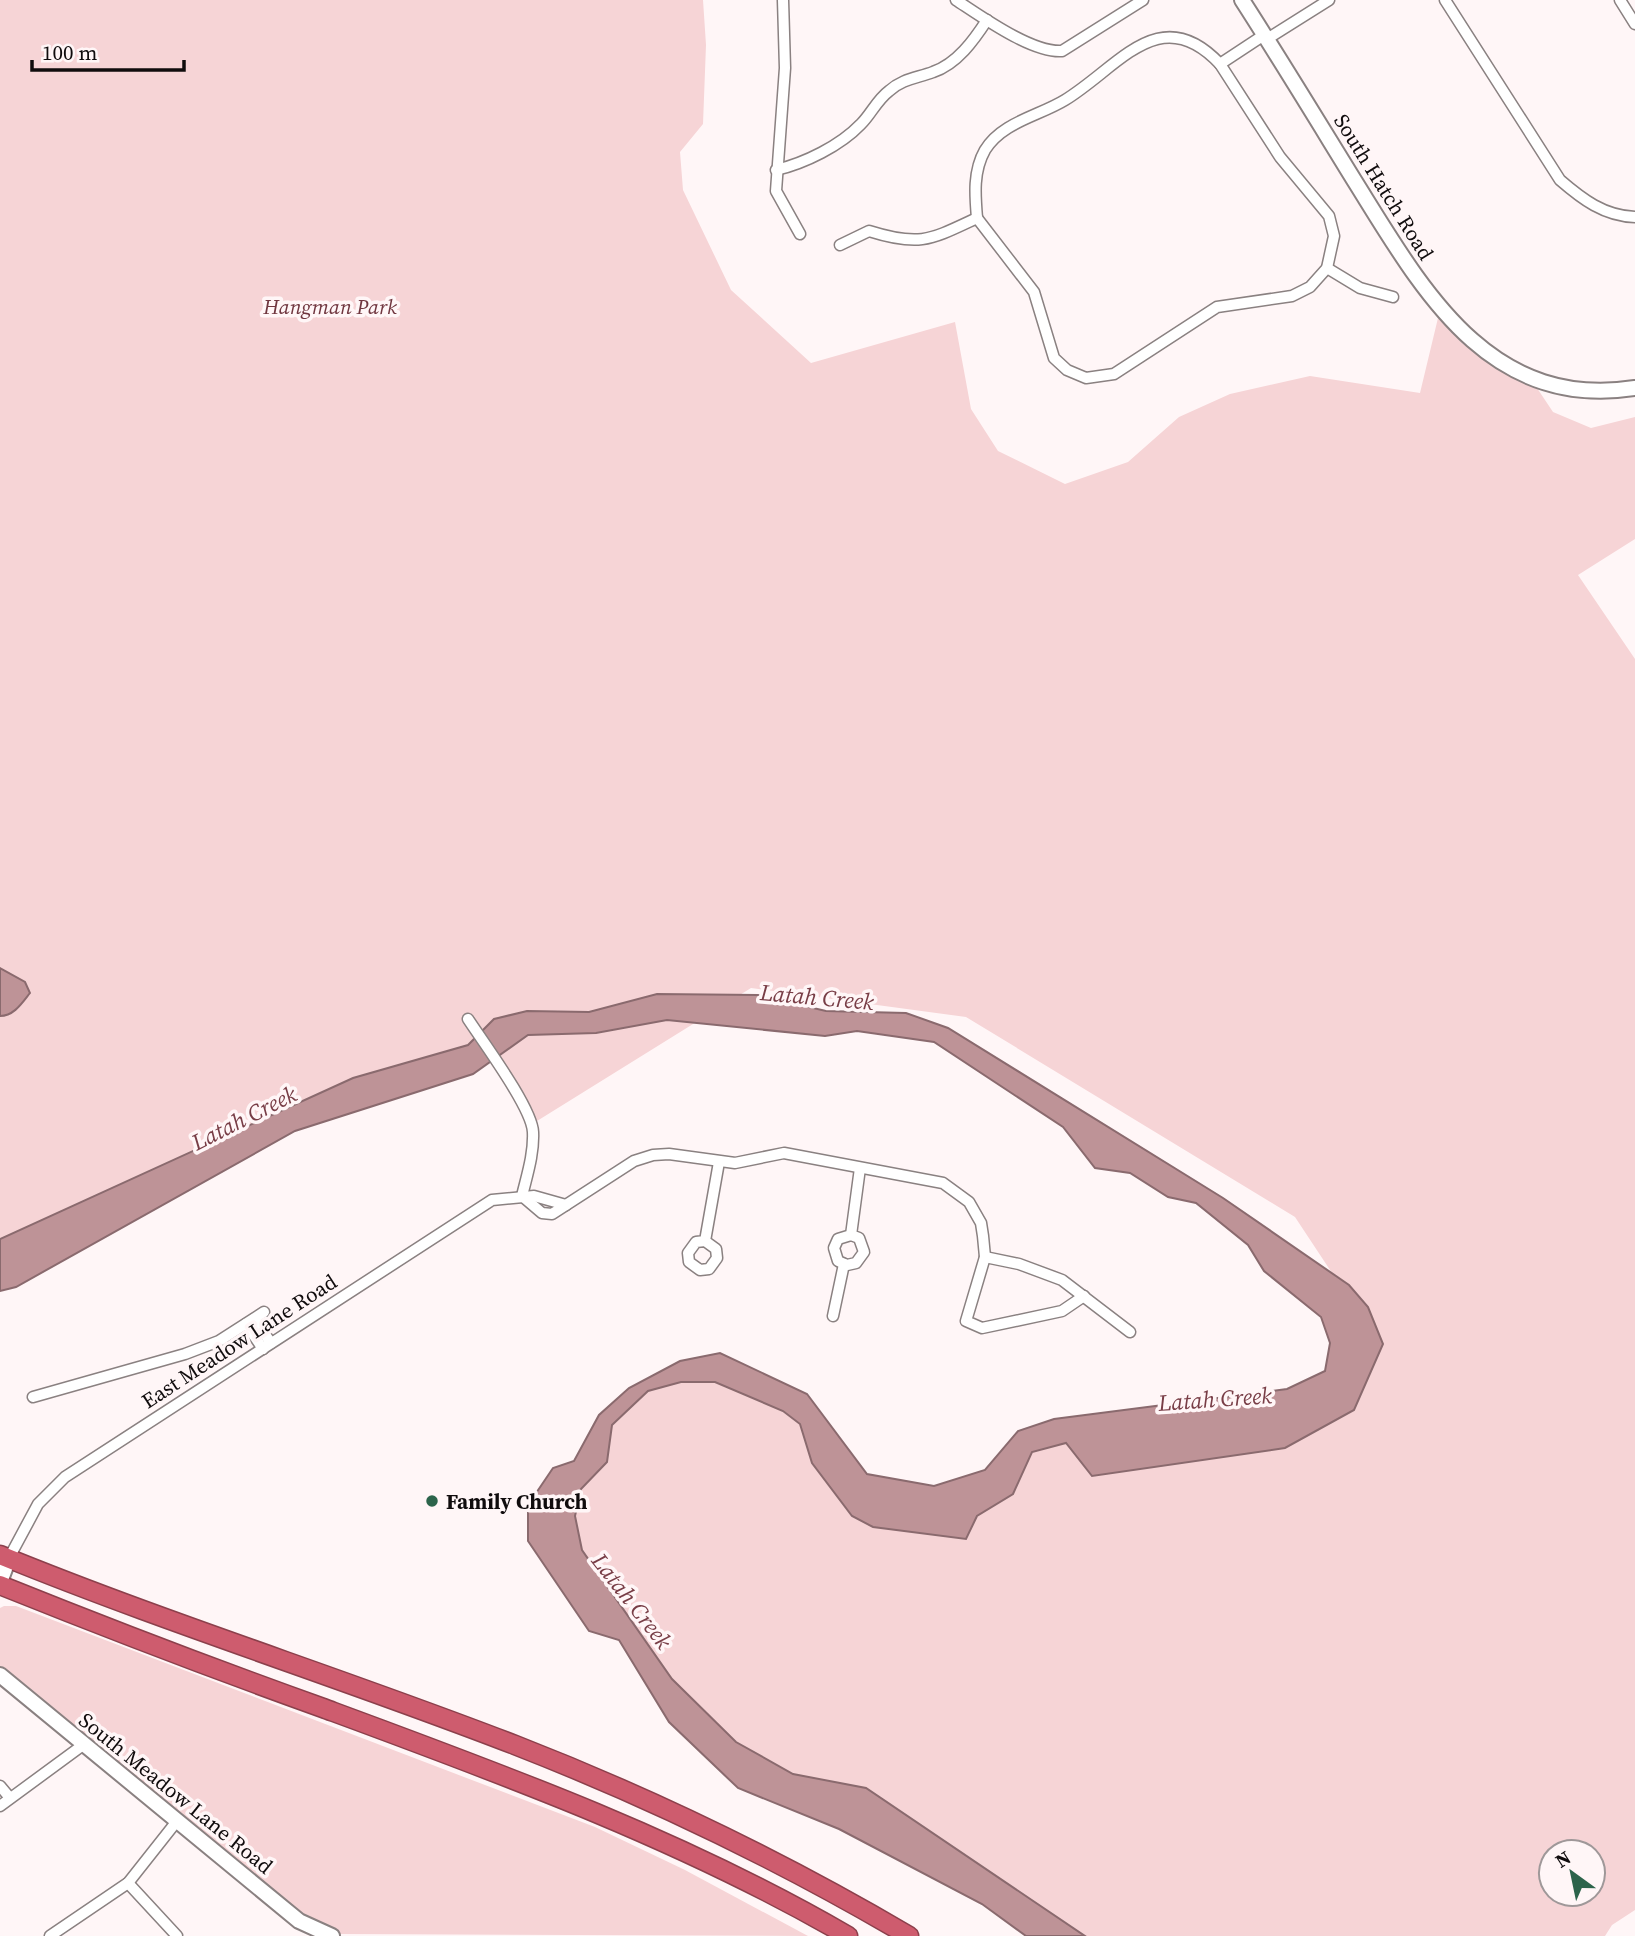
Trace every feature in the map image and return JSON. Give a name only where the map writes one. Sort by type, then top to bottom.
[{"type":"highway","points":[[4,1557],[517,1746],[716,1831],[831,1890],[909,1936]]},
{"type":"highway","points":[[0,1584],[613,1820],[782,1901],[848,1936]]},
{"type":"main road","name":"South Hatch Road","points":[[1242,0],[1432,299],[1473,343],[1517,372],[1582,390],[1635,388]]},
{"type":"main road","points":[[0,1584],[4,1557]]},
{"type":"main road","name":"South Meadow Lane Road","points":[[0,1675],[299,1921],[331,1936]]},
{"type":"street","points":[[783,0],[785,68],[776,191],[800,234]]},
{"type":"street","points":[[956,0],[1049,52],[1062,51],[1143,0]]},
{"type":"street","points":[[1220,64],[1329,0]]},
{"type":"street","points":[[1445,0],[1560,180],[1584,201],[1630,217]]},
{"type":"street","points":[[1620,0],[1635,24]]},
{"type":"street","points":[[776,170],[797,165],[848,136],[887,91],[899,83],[935,72],[950,63],[972,43],[988,20]]},
{"type":"street","points":[[1180,34],[1206,47],[1220,64],[1280,157],[1329,216],[1334,236],[1327,268],[1310,287],[1292,296],[1217,307],[1114,374],[1086,378],[1068,370],[1054,358],[1034,292],[977,218],[977,172],[986,149],[1002,132],[1077,93],[1136,43],[1151,37],[1180,34]]},
{"type":"street","points":[[840,246],[869,231],[909,242],[925,240],[977,218]]},
{"type":"street","points":[[1327,268],[1360,288],[1393,297]]},
{"type":"street","points":[[468,1019],[515,1093],[533,1129],[531,1163],[522,1196],[542,1213],[557,1213],[643,1157],[669,1154],[735,1163],[784,1153],[943,1183],[969,1202],[981,1223],[985,1257],[966,1321],[982,1328],[1062,1311],[1084,1296]]},
{"type":"street","points":[[705,1241],[719,1162]]},
{"type":"street","points":[[851,1234],[860,1168]]},
{"type":"street","name":"East Meadow Lane Road","points":[[4,1557],[38,1504],[65,1477],[492,1200],[522,1196],[553,1199],[566,1205]]},
{"type":"street","points":[[851,1234],[859,1238],[864,1252],[856,1263],[844,1264],[836,1257],[834,1248],[838,1239],[851,1234]]},
{"type":"street","points":[[985,1257],[1019,1264],[1062,1280],[1130,1332]]},
{"type":"street","points":[[833,1316],[844,1264]]},
{"type":"street","points":[[33,1397],[185,1354],[219,1341],[264,1312]]},
{"type":"street","points":[[250,1321],[267,1346]]},
{"type":"street","points":[[0,1806],[83,1745]]},
{"type":"street","points":[[0,1786],[10,1798]]},
{"type":"street","points":[[50,1936],[128,1883],[177,1821]]},
{"type":"street","points":[[128,1883],[177,1936]]},
{"type":"green space","name":"Hangman Park","points":[[0,0],[703,0],[706,45],[703,124],[680,152],[683,190],[731,290],[811,363],[955,322],[971,409],[998,451],[1065,484],[1128,462],[1179,417],[1230,394],[1310,376],[1420,393],[1438,318],[1462,343],[1491,364],[1535,385],[1553,412],[1591,428],[1635,417],[1635,539],[1578,575],[1635,659],[1635,1910],[1612,1925],[1605,1936],[1055,1936],[789,1790],[682,1710],[557,1516],[606,1419],[638,1390],[680,1370],[806,1410],[832,1462],[935,1513],[1023,1442],[1339,1393],[1334,1276],[1295,1217],[966,1017],[751,988],[537,1121],[494,1047],[364,1090],[0,1268]]},
{"type":"green space","points":[[16,1606],[595,1827],[685,1870],[808,1936],[340,1934],[289,1907],[0,1667],[0,1608]]},
{"type":"water","points":[[0,968],[25,982],[30,993],[14,1011],[0,1016]]},
{"type":"water","name":"Latah Creek","points":[[657,994],[758,995],[826,1011],[906,1013],[948,1028],[1223,1198],[1349,1285],[1368,1307],[1383,1344],[1354,1410],[1285,1448],[1092,1476],[1066,1443],[1032,1452],[1013,1494],[977,1516],[966,1539],[873,1527],[852,1516],[812,1463],[800,1424],[783,1411],[715,1382],[681,1382],[648,1391],[612,1425],[607,1462],[581,1489],[575,1516],[582,1550],[672,1679],[736,1742],[793,1774],[866,1788],[1085,1936],[1026,1936],[982,1904],[839,1829],[738,1788],[669,1722],[619,1640],[589,1631],[528,1541],[528,1505],[553,1468],[574,1461],[599,1415],[629,1388],[680,1361],[720,1353],[807,1394],[867,1474],[934,1486],[985,1470],[1018,1431],[1054,1419],[1287,1389],[1325,1371],[1330,1343],[1321,1317],[1264,1271],[1248,1245],[1196,1203],[1168,1197],[1130,1173],[1095,1168],[1063,1127],[934,1042],[857,1031],[825,1036],[667,1020],[596,1033],[528,1035],[473,1074],[295,1131],[16,1287],[0,1291],[0,1239],[353,1078],[468,1045],[494,1019],[527,1011],[589,1012]]},
{"type":"place","name":"Family Church","points":[[432,1501]]}]
